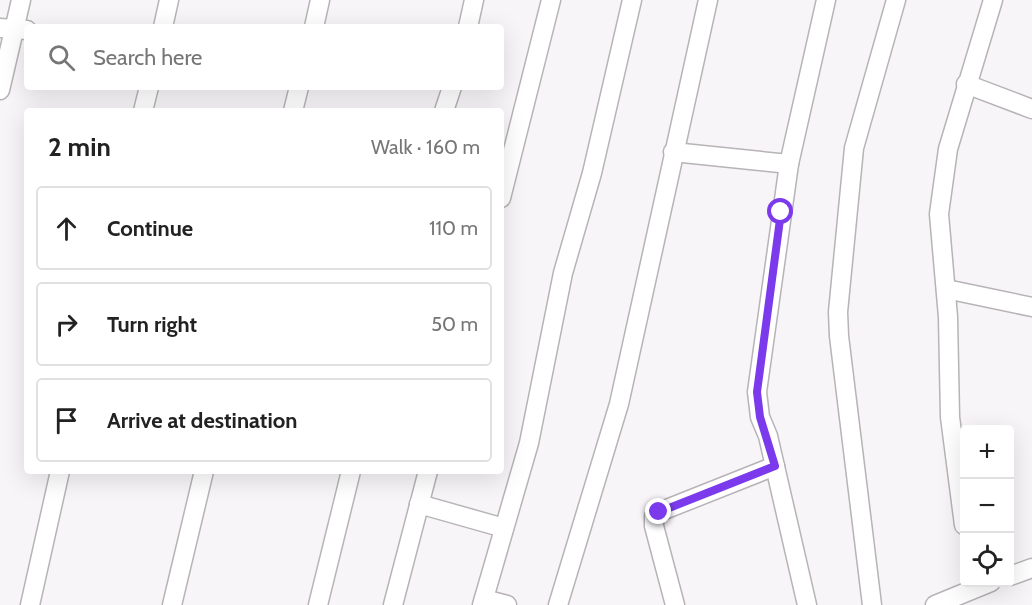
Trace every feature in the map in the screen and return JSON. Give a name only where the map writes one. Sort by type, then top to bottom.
[{"type":"street","points":[[0,90],[21,0]]},
{"type":"street","points":[[164,24],[169,0]]},
{"type":"street","points":[[315,24],[320,0]]},
{"type":"street","points":[[469,24],[474,0]]},
{"type":"street","points":[[504,186],[551,0]]},
{"type":"street","points":[[507,605],[483,602],[529,443],[563,273],[592,173],[632,0]]},
{"type":"street","points":[[558,605],[619,404],[708,0]]},
{"type":"street","points":[[807,605],[775,466],[760,417],[757,392],[789,164],[826,0]]},
{"type":"street","points":[[872,605],[838,312],[854,148],[896,0]]},
{"type":"street","points":[[960,494],[950,417],[946,289],[940,248],[940,203],[948,149],[993,0]]},
{"type":"street","points":[[966,84],[1032,109]]},
{"type":"street","points":[[144,108],[148,90]]},
{"type":"street","points":[[294,108],[298,90]]},
{"type":"street","points":[[445,108],[451,90]]},
{"type":"street","points":[[673,152],[789,164]]},
{"type":"street","points":[[946,289],[1032,307]]},
{"type":"street","points":[[675,605],[654,526],[654,517],[659,512],[775,466]]},
{"type":"street","points":[[30,605],[59,474]]},
{"type":"street","points":[[172,605],[203,474]]},
{"type":"street","points":[[318,605],[350,474]]},
{"type":"street","points":[[393,605],[427,474]]},
{"type":"street","points":[[419,504],[504,528]]},
{"type":"street","points":[[1014,575],[1032,568]]},
{"type":"street","points":[[935,605],[974,587]]},
{"type":"route","points":[[659,512],[775,466],[768,436],[760,417],[757,392],[781,212]]}]
